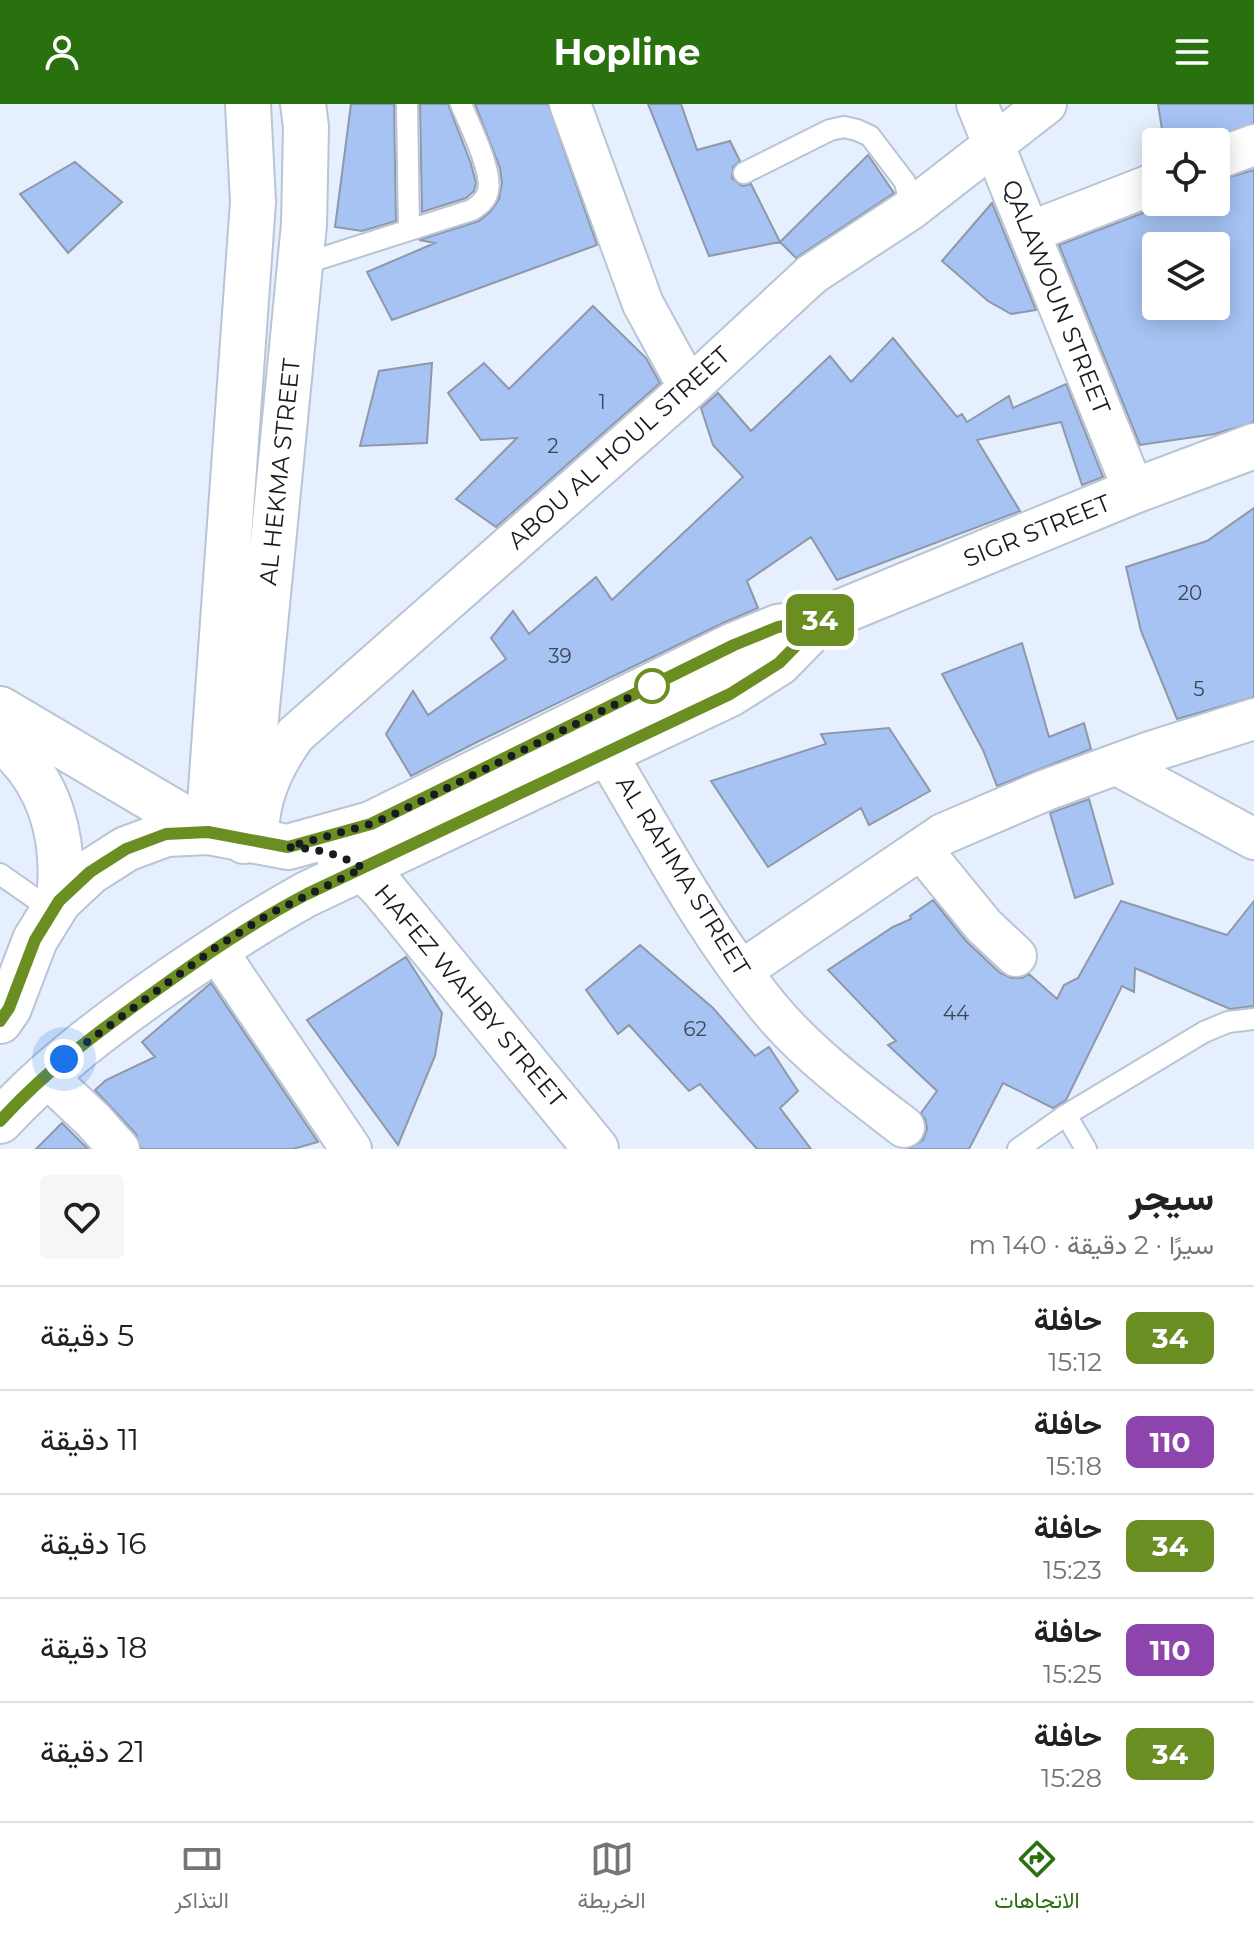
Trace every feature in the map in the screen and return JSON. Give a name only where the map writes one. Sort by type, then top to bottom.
[{"type":"main road","name":"AL HEKMA STREET","points":[[248,104],[253,202],[249,841]]},
{"type":"main road","name":"AL HEKMA STREET","points":[[249,841],[300,265],[306,127],[303,104]]},
{"type":"main road","name":"SIGR STREET","points":[[4,1015],[35,940],[56,906],[90,872],[126,849],[166,834],[249,841],[371,824],[734,645],[778,627],[821,620],[1134,491],[1254,446]]},
{"type":"main road","name":"SIGR STREET","points":[[0,1121],[82,1043],[215,948],[269,914],[755,680],[779,663],[821,620]]},
{"type":"main road","name":"HAFEZ WAHBY STREET","points":[[0,709],[249,841],[322,850],[343,856],[363,868],[596,1149]]},
{"type":"main road","points":[[0,739],[12,748],[37,780],[53,813],[63,868],[56,906]]},
{"type":"main road","points":[[4,1015],[17,1035],[27,1045],[40,1051],[55,1053],[82,1043]]},
{"type":"street","points":[[570,104],[643,304],[689,388]]},
{"type":"street","name":"QALAWOUN STREET","points":[[977,104],[1134,491]]},
{"type":"street","name":"ABOU AL HOUL STREET","points":[[249,841],[275,764],[295,735],[689,388],[812,274],[911,209],[1046,104]]},
{"type":"street","points":[[1230,154],[1254,145]]},
{"type":"street","points":[[1030,232],[1142,188]]},
{"type":"street","points":[[741,971],[943,834],[1046,790],[1254,719]]},
{"type":"street","name":"AL RAHMA STREET","points":[[606,753],[719,943],[773,1012],[834,1074],[904,1127]]},
{"type":"street","points":[[1117,765],[1254,839]]},
{"type":"street","points":[[921,849],[984,926],[1016,956]]},
{"type":"street","points":[[215,948],[348,1148]]},
{"type":"street","points":[[45,1075],[119,1149]]},
{"type":"lane","points":[[407,104],[409,230]]},
{"type":"lane","points":[[300,265],[481,205],[487,196],[489,178],[461,104]]},
{"type":"lane","points":[[744,173],[830,130],[844,127],[870,136],[905,182],[911,209]]},
{"type":"lane","points":[[0,874],[56,906]]},
{"type":"lane","points":[[1018,1149],[1066,1115],[1204,1032],[1228,1022],[1254,1019]]},
{"type":"lane","points":[[1066,1115],[1086,1149]]},
{"type":"building","points":[[351,104],[394,104],[396,221],[362,231],[335,227]]},
{"type":"building","points":[[420,104],[448,104],[476,183],[474,191],[466,198],[422,212]]},
{"type":"building","points":[[475,104],[548,104],[597,245],[392,320],[367,272],[435,243],[419,240],[479,221],[499,199],[502,183],[500,168]]},
{"type":"building","points":[[648,104],[681,104],[697,150],[730,141],[740,161],[733,167],[732,178],[742,186],[751,184],[780,242],[709,256]]},
{"type":"building","points":[[1158,104],[1254,104],[1254,123],[1230,132],[1230,128],[1162,128]]},
{"type":"building","points":[[868,155],[894,193],[796,258],[780,242]]},
{"type":"building","points":[[75,162],[122,202],[68,253],[20,194]]},
{"type":"building","points":[[1254,170],[1254,422],[1215,434],[1140,445],[1059,245],[1142,213],[1142,216],[1230,216],[1230,177]]},
{"type":"building","points":[[992,203],[1036,310],[1011,314],[988,301],[942,261]]},
{"type":"building","points":[[593,306],[646,358],[660,383],[496,527],[456,499],[517,438],[481,440],[448,393],[484,363],[509,389]]},
{"type":"building","points":[[893,338],[957,417],[962,414],[967,422],[1009,396],[1013,408],[1066,384],[1103,477],[1082,485],[1061,422],[977,440],[1020,511],[837,580],[811,537],[747,581],[758,608],[411,776],[386,734],[413,691],[428,715],[506,659],[491,638],[513,611],[529,634],[596,577],[612,600],[743,477],[713,445],[701,408],[718,393],[751,431],[830,356],[851,382]]},
{"type":"building","points":[[432,363],[427,443],[360,446],[379,371]]},
{"type":"building","points":[[1254,508],[1254,697],[1177,719],[1141,631],[1126,567],[1207,541]]},
{"type":"building","points":[[1022,643],[1049,737],[1084,723],[1091,749],[997,786],[983,750],[942,674]]},
{"type":"building","points":[[889,728],[930,791],[869,825],[861,808],[768,867],[711,781],[826,744],[821,734]]},
{"type":"building","points":[[1089,799],[1113,884],[1075,898],[1050,813]]},
{"type":"building","points":[[933,900],[966,941],[1000,973],[1012,978],[1029,974],[1057,999],[1064,985],[1078,978],[1121,901],[1227,935],[1254,901],[1254,1006],[1230,1009],[1135,968],[1134,992],[1122,986],[1066,1100],[1053,1108],[1003,1083],[969,1149],[908,1149],[923,1140],[927,1129],[921,1113],[937,1091],[888,1045],[896,1041],[828,970],[893,927],[911,919],[910,916]]},
{"type":"building","points":[[640,945],[713,1008],[755,1056],[769,1047],[798,1091],[780,1108],[811,1149],[757,1149],[700,1084],[689,1091],[629,1025],[618,1034],[586,990]]},
{"type":"building","points":[[406,957],[442,1013],[435,1056],[398,1145],[307,1020]]},
{"type":"building","points":[[211,983],[318,1142],[293,1149],[141,1149],[136,1134],[95,1090],[106,1080],[155,1057],[142,1042]]},
{"type":"building","points":[[62,1123],[88,1149],[36,1149]]},
{"type":"bus line","name":"34","points":[[0,1021],[9,1008],[35,940],[59,901],[90,872],[126,849],[166,834],[208,832],[288,847],[371,824],[734,645],[778,627],[821,620],[779,663],[730,694],[269,914],[215,948],[82,1043],[31,1086],[0,1121]]},
{"type":"route","points":[[64,1059],[215,948],[269,914],[363,868],[343,856],[322,850],[288,847],[371,824],[401,811],[652,686]]}]
